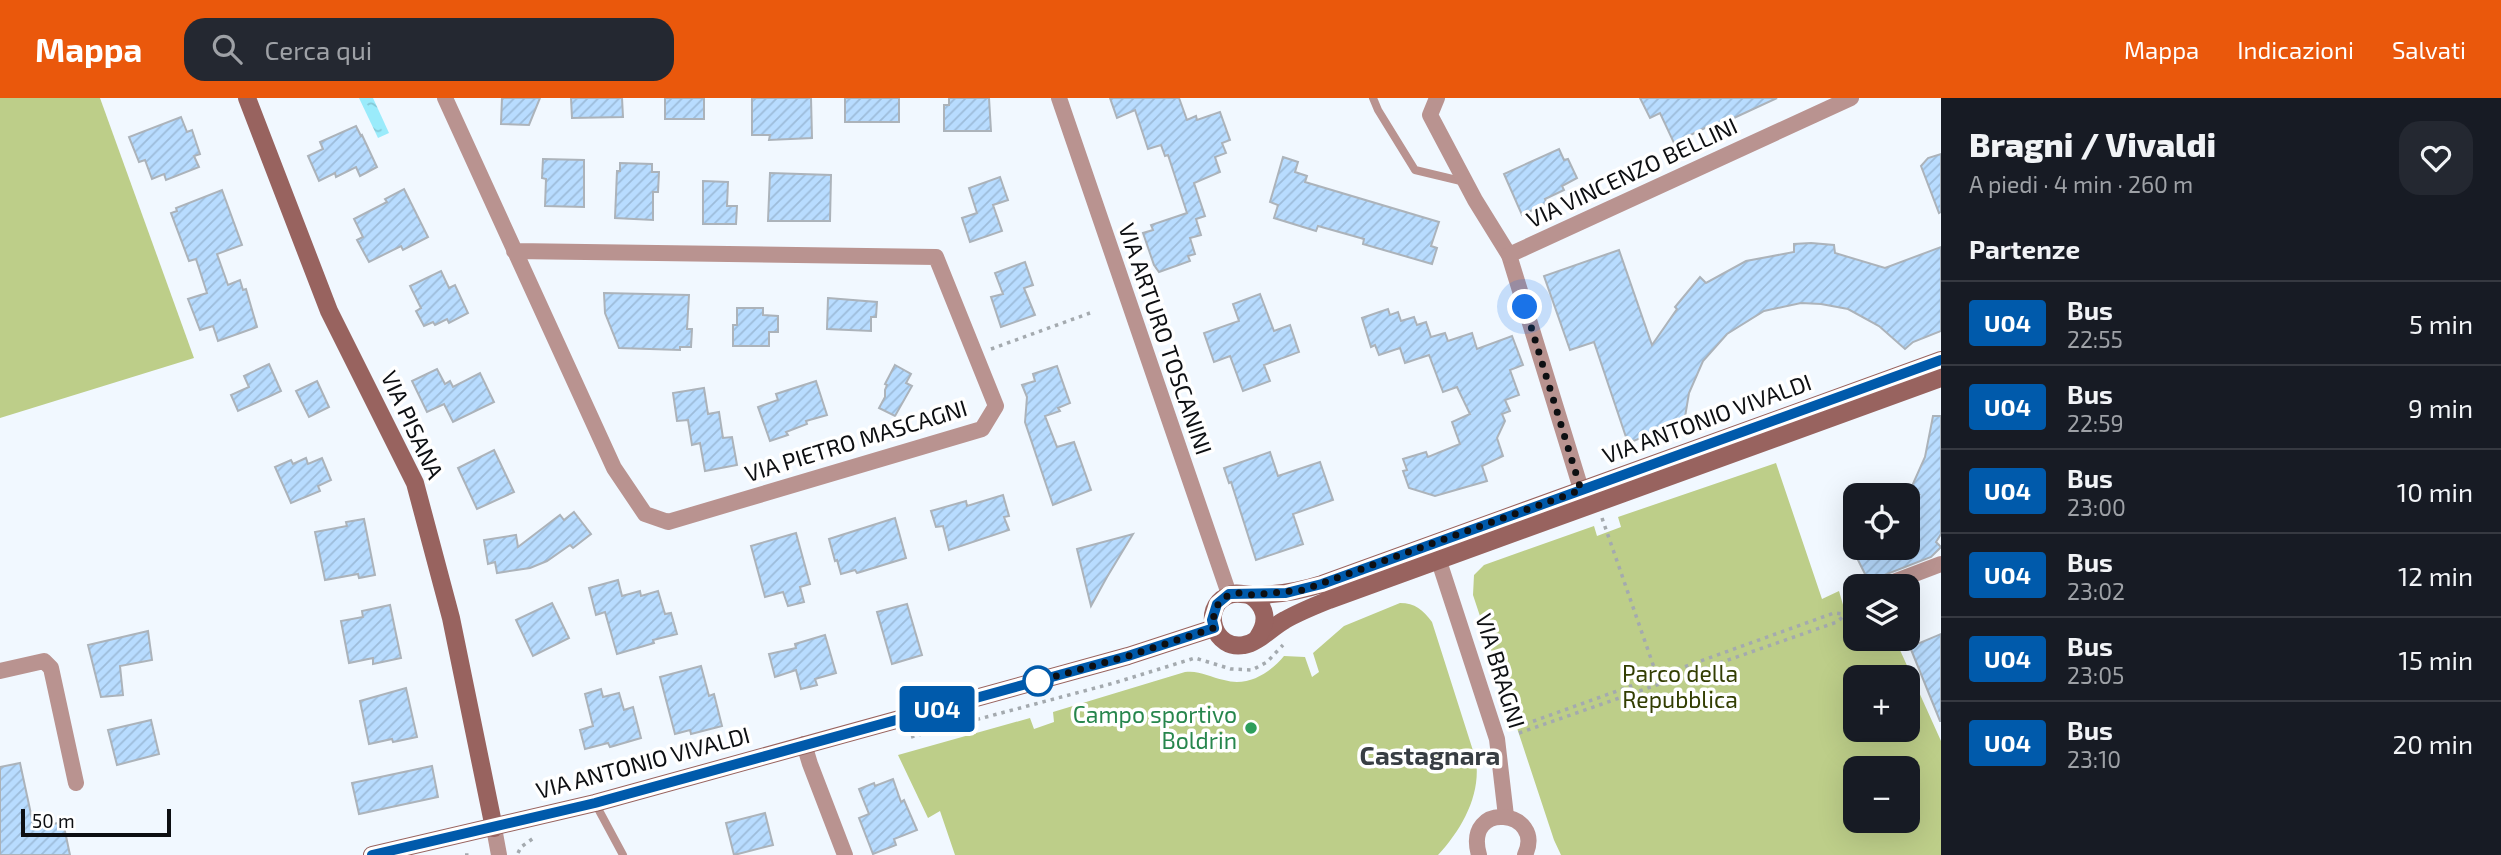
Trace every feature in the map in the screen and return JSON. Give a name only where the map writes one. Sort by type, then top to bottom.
[{"type":"street","name":"VIA PISANA","points":[[247,98],[329,311],[415,483],[451,618],[494,828]]},
{"type":"street","name":"VIA PIETRO MASCAGNI","points":[[445,98],[514,251],[614,468],[645,514],[667,522],[982,429],[996,406],[936,257],[514,251]]},
{"type":"street","name":"VIA ARTURO TOSCANINI","points":[[1059,98],[1229,594]]},
{"type":"street","points":[[1437,98],[1430,115],[1465,182],[1509,255],[1590,505]]},
{"type":"street","name":"VIA VINCENZO BELLINI","points":[[1509,255],[1848,99]]},
{"type":"street","name":"VIA ANTONIO VIVALDI","points":[[1229,594],[1250,595],[1303,590],[1433,544],[1590,505],[1941,360]]},
{"type":"street","name":"VIA ANTONIO VIVALDI","points":[[494,828],[595,803],[1091,667],[1214,628],[1218,636],[1233,645],[1251,643],[1285,620],[1329,600],[1941,378]]},
{"type":"street","name":"VIA BRAGNI","points":[[1433,544],[1497,739],[1506,816]]},
{"type":"street","points":[[1914,574],[1941,564]]},
{"type":"street","points":[[1214,628],[1212,620],[1217,604],[1229,594]]},
{"type":"street","points":[[1250,595],[1262,606],[1265,614],[1263,630],[1258,637]]},
{"type":"street","points":[[0,671],[44,662],[51,668],[76,783]]},
{"type":"street","points":[[804,744],[845,855]]},
{"type":"street","points":[[1479,855],[1476,842],[1480,828],[1492,818],[1506,816],[1519,821],[1527,833],[1529,847],[1525,855]]},
{"type":"street","points":[[372,855],[494,828],[499,855]]},
{"type":"lane","points":[[1373,98],[1415,170],[1465,182]]},
{"type":"lane","points":[[595,803],[623,855]]},
{"type":"path","points":[[976,355],[1090,313]]},
{"type":"path","points":[[1590,505],[1657,676]]},
{"type":"path","points":[[1517,727],[1834,613],[1846,614],[1837,622],[1519,733]]},
{"type":"path","points":[[904,739],[1114,683],[1195,658],[1231,668],[1252,670],[1267,662],[1288,640]]},
{"type":"path","points":[[517,855],[521,847],[534,837],[546,835]]},
{"type":"green space","points":[[0,98],[100,98],[194,358],[0,418]]},
{"type":"green space","name":"Parco della Repubblica","points":[[1776,463],[1822,599],[1839,591],[1843,605],[1843,651],[1900,651],[1907,665],[1843,665],[1843,742],[1920,742],[1920,694],[1941,741],[1941,855],[1561,855],[1473,595],[1474,575],[1484,565],[1594,526],[1597,536],[1621,527],[1618,517]]},
{"type":"green space","name":"Campo sportivo Boldrin","points":[[1400,603],[1418,608],[1432,622],[1476,760],[1473,799],[1462,823],[1438,855],[955,855],[940,811],[928,818],[898,755],[1030,718],[1034,729],[1054,722],[1053,712],[1185,672],[1241,682],[1264,673],[1284,656],[1305,657],[1312,677],[1319,672],[1313,653],[1344,626]]},
{"type":"water","points":[[359,98],[373,98],[389,133],[378,138]]},
{"type":"building","points":[[502,98],[540,98],[529,125],[501,124]]},
{"type":"building","points":[[571,98],[622,98],[623,117],[572,118]]},
{"type":"building","points":[[665,98],[704,98],[704,119],[665,119]]},
{"type":"building","points":[[752,98],[811,98],[812,138],[769,140],[770,135],[752,135]]},
{"type":"building","points":[[845,98],[899,98],[899,122],[845,122]]},
{"type":"building","points":[[949,98],[989,98],[991,131],[944,131],[944,105],[949,105]]},
{"type":"building","points":[[1110,98],[1179,98],[1187,120],[1196,116],[1197,120],[1220,112],[1230,140],[1222,143],[1226,153],[1215,157],[1220,172],[1194,183],[1205,216],[1196,219],[1201,235],[1190,238],[1195,254],[1188,256],[1190,261],[1159,272],[1154,265],[1143,233],[1153,230],[1151,225],[1187,213],[1168,155],[1165,156],[1161,145],[1148,149],[1135,110],[1117,118]]},
{"type":"building","points":[[1640,98],[1777,98],[1674,143],[1660,113],[1650,118]]},
{"type":"building","points":[[181,117],[187,132],[192,130],[200,154],[194,156],[199,167],[166,180],[164,174],[152,179],[145,160],[139,162],[129,137]]},
{"type":"building","points":[[356,126],[377,167],[360,176],[356,167],[336,177],[335,173],[319,181],[308,156],[323,149],[320,142]]},
{"type":"building","points":[[1559,149],[1564,160],[1568,159],[1577,178],[1562,186],[1564,190],[1545,199],[1547,203],[1522,215],[1504,174]]},
{"type":"building","points":[[1941,154],[1939,213],[1921,166],[1928,158]]},
{"type":"building","points":[[1283,157],[1298,162],[1295,172],[1307,176],[1305,182],[1439,222],[1431,246],[1437,248],[1432,264],[1363,244],[1364,239],[1318,226],[1316,231],[1274,218],[1278,205],[1270,202]]},
{"type":"building","points":[[543,159],[584,160],[584,207],[545,206],[546,179],[542,178]]},
{"type":"building","points":[[620,163],[652,164],[652,172],[659,172],[658,192],[653,192],[653,220],[615,218],[617,171],[620,171]]},
{"type":"building","points":[[770,173],[831,175],[830,221],[768,221]]},
{"type":"building","points":[[1000,177],[1008,200],[993,205],[1002,231],[970,242],[962,218],[977,213],[969,188]]},
{"type":"building","points":[[703,181],[728,182],[727,206],[737,206],[736,224],[703,224]]},
{"type":"building","points":[[404,189],[428,237],[403,250],[401,246],[369,262],[357,240],[363,237],[354,219],[387,202],[385,199]]},
{"type":"building","points":[[222,190],[242,245],[217,254],[228,285],[240,280],[243,290],[246,289],[257,327],[218,341],[213,326],[200,330],[188,299],[207,293],[196,259],[189,261],[171,213],[177,211],[176,208]]},
{"type":"building","points":[[1794,244],[1834,245],[1835,253],[1885,268],[1941,247],[1941,331],[1913,342],[1905,349],[1879,326],[1848,309],[1801,303],[1764,311],[1727,334],[1703,361],[1689,393],[1683,429],[1670,427],[1628,443],[1594,342],[1570,350],[1544,276],[1619,250],[1652,345],[1677,309],[1675,307],[1700,277],[1706,283],[1746,261],[1794,252]]},
{"type":"building","points":[[1025,262],[1033,285],[1024,288],[1035,315],[1001,327],[991,297],[1003,294],[995,273]]},
{"type":"building","points":[[441,271],[449,288],[455,285],[468,313],[449,323],[447,319],[435,325],[433,322],[424,326],[416,311],[421,308],[410,286]]},
{"type":"building","points":[[604,293],[689,295],[687,329],[692,329],[691,347],[680,347],[680,350],[619,348],[605,313]]},
{"type":"building","points":[[1260,294],[1274,331],[1290,325],[1299,352],[1264,365],[1270,381],[1243,391],[1230,356],[1214,362],[1204,333],[1239,321],[1233,304]]},
{"type":"building","points":[[828,298],[877,302],[876,317],[871,317],[871,331],[827,329]]},
{"type":"building","points":[[737,308],[763,308],[763,315],[778,316],[778,332],[769,332],[769,346],[733,346],[733,325],[737,325]]},
{"type":"building","points":[[1388,309],[1390,315],[1398,312],[1401,321],[1414,317],[1417,325],[1426,322],[1431,337],[1445,333],[1448,341],[1472,333],[1477,349],[1512,336],[1523,365],[1510,370],[1519,395],[1505,400],[1510,411],[1502,414],[1505,421],[1497,438],[1503,456],[1482,466],[1487,481],[1435,496],[1409,488],[1403,471],[1407,470],[1403,459],[1426,452],[1428,457],[1460,444],[1452,422],[1470,414],[1457,387],[1443,392],[1429,355],[1405,363],[1400,348],[1379,355],[1375,345],[1371,347],[1362,318]]},
{"type":"building","points":[[269,364],[281,391],[238,411],[231,395],[249,387],[244,376]]},
{"type":"building","points":[[895,365],[911,374],[906,383],[912,386],[895,416],[879,408],[885,397],[885,384]]},
{"type":"building","points":[[1057,366],[1070,403],[1058,408],[1060,411],[1045,416],[1057,447],[1074,442],[1091,490],[1053,505],[1025,422],[1027,397],[1022,385],[1035,381],[1033,374]]},
{"type":"building","points":[[437,369],[445,384],[450,381],[453,387],[480,373],[494,402],[453,422],[444,404],[427,412],[412,381]]},
{"type":"building","points":[[317,381],[329,407],[309,417],[296,391]]},
{"type":"building","points":[[816,381],[827,415],[806,421],[807,424],[786,432],[788,435],[770,441],[758,407],[778,400],[776,394]]},
{"type":"building","points":[[704,388],[708,414],[719,412],[723,438],[732,437],[737,465],[705,471],[700,443],[692,445],[688,420],[677,421],[673,393]]},
{"type":"building","points":[[1933,416],[1941,416],[1941,534],[1936,542],[1941,547],[1931,557],[1887,574],[1865,574],[1858,560],[1920,560],[1920,483],[1913,483],[1925,457]]},
{"type":"building","points":[[494,450],[514,492],[477,509],[458,468]]},
{"type":"building","points":[[1270,452],[1278,476],[1320,462],[1333,500],[1293,514],[1303,544],[1256,560],[1224,468]]},
{"type":"building","points":[[306,458],[308,464],[322,458],[331,480],[318,486],[320,491],[291,503],[275,467],[291,460],[293,464]]},
{"type":"building","points":[[1003,495],[1009,516],[1004,517],[1009,530],[949,550],[943,526],[936,527],[931,511],[966,501],[967,506]]},
{"type":"building","points":[[574,512],[591,534],[573,548],[570,545],[547,561],[530,568],[497,573],[495,562],[488,564],[484,540],[516,535],[518,547],[560,515],[564,520]]},
{"type":"building","points":[[895,518],[906,558],[857,573],[855,570],[841,574],[829,539]]},
{"type":"building","points":[[364,519],[375,575],[359,578],[358,574],[325,580],[315,532],[347,526],[346,522]]},
{"type":"building","points":[[796,533],[810,584],[800,587],[804,602],[788,606],[783,592],[765,597],[751,546]]},
{"type":"building","points":[[1133,534],[1107,577],[1091,606],[1077,549]]},
{"type":"building","points":[[618,580],[622,596],[640,591],[641,596],[658,591],[665,614],[671,613],[677,634],[617,654],[605,612],[596,615],[589,588]]},
{"type":"building","points":[[552,603],[569,638],[533,656],[516,620]]},
{"type":"building","points":[[907,604],[922,655],[892,664],[877,612]]},
{"type":"building","points":[[390,605],[401,658],[373,664],[373,658],[349,663],[341,621],[363,617],[362,611]]},
{"type":"building","points":[[148,631],[152,660],[120,666],[123,695],[101,697],[88,645]]},
{"type":"building","points":[[1941,634],[1941,721],[1920,672],[1920,665],[1917,665],[1912,651],[1920,651],[1920,643]]},
{"type":"building","points":[[825,635],[836,673],[815,679],[817,685],[801,689],[796,670],[775,677],[769,654],[796,648],[795,644]]},
{"type":"building","points":[[701,666],[709,696],[714,694],[722,726],[691,734],[690,730],[675,734],[660,677]]},
{"type":"building","points":[[406,688],[417,737],[369,744],[360,701]]},
{"type":"building","points":[[601,689],[603,697],[619,693],[624,710],[633,707],[641,738],[610,747],[608,743],[585,749],[580,730],[593,726],[585,694]]},
{"type":"building","points":[[151,720],[159,754],[117,765],[108,730]]},
{"type":"building","points":[[20,763],[34,828],[63,822],[70,855],[0,855],[0,767]]},
{"type":"building","points":[[432,766],[438,797],[359,814],[352,783]]},
{"type":"building","points":[[893,779],[901,802],[904,800],[917,830],[894,839],[896,845],[873,854],[859,818],[869,814],[859,789]]},
{"type":"building","points":[[765,813],[773,845],[734,855],[726,823]]},
{"type":"bus line","name":"U04","points":[[372,855],[595,803],[1128,656],[1214,628],[1213,612],[1217,604],[1229,594],[1286,593],[1322,584],[1941,360]]},
{"type":"place","name":"Campo sportivo Boldrin","points":[[1251,728]]},
{"type":"district","name":"Castagnara","points":[[1430,756]]},
{"type":"route","points":[[1038,681],[1035,682],[1214,628],[1213,612],[1217,604],[1229,594],[1250,595],[1303,590],[1581,490],[1525,307]]}]
